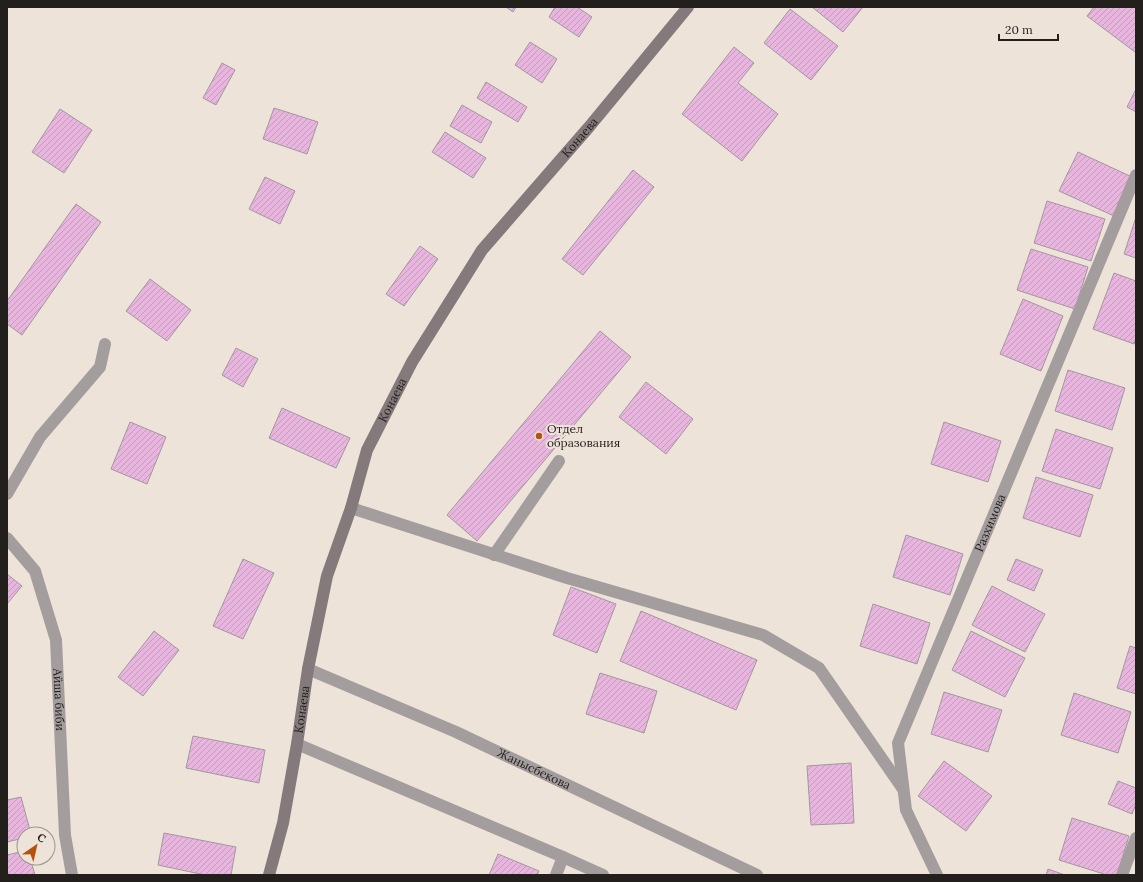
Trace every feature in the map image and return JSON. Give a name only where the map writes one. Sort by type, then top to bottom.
[{"type":"main road","name":"Конаева","points":[[269,875],[283,823],[298,744],[308,669],[327,576],[351,508],[367,450],[412,362],[482,250],[590,126],[688,7]]},
{"type":"street","name":"Разхимова","points":[[937,875],[906,810],[898,743],[1136,175]]},
{"type":"street","points":[[7,494],[40,436],[100,367],[105,344]]},
{"type":"street","points":[[494,555],[559,461]]},
{"type":"street","points":[[351,508],[567,578],[764,635],[819,668],[904,790]]},
{"type":"street","name":"Айша биби","points":[[7,538],[35,571],[56,640],[64,835],[72,875]]},
{"type":"street","name":"Жанысбекова","points":[[308,669],[456,732],[757,875]]},
{"type":"street","points":[[298,744],[564,857],[602,875]]},
{"type":"street","points":[[1122,875],[1136,838]]},
{"type":"street","points":[[556,875],[564,857]]},
{"type":"building","points":[[506,7],[516,7],[513,12]]},
{"type":"building","points":[[555,7],[577,7],[592,17],[579,37],[549,17]]},
{"type":"building","points":[[812,7],[863,7],[843,32]]},
{"type":"building","points":[[1094,7],[1136,7],[1135,52],[1087,16]]},
{"type":"building","points":[[790,9],[838,46],[811,80],[764,43]]},
{"type":"building","points":[[530,42],[557,59],[542,83],[515,65]]},
{"type":"building","points":[[734,47],[754,63],[738,83],[778,114],[742,161],[682,114]]},
{"type":"building","points":[[222,63],[235,70],[216,105],[203,98]]},
{"type":"building","points":[[486,82],[527,107],[518,122],[477,98]]},
{"type":"building","points":[[1136,89],[1136,112],[1127,107]]},
{"type":"building","points":[[462,105],[492,122],[481,143],[450,126]]},
{"type":"building","points":[[274,108],[318,122],[307,154],[263,139]]},
{"type":"building","points":[[60,109],[92,130],[64,173],[32,152]]},
{"type":"building","points":[[445,132],[486,158],[473,178],[432,152]]},
{"type":"building","points":[[1078,152],[1132,177],[1114,216],[1059,191]]},
{"type":"building","points":[[633,170],[654,187],[583,275],[562,259]]},
{"type":"building","points":[[265,177],[295,191],[280,224],[249,209]]},
{"type":"building","points":[[1047,201],[1105,219],[1091,261],[1034,243]]},
{"type":"building","points":[[76,204],[101,222],[22,335],[7,324],[7,301]]},
{"type":"building","points":[[1136,217],[1136,258],[1124,254]]},
{"type":"building","points":[[420,246],[438,259],[404,306],[386,294]]},
{"type":"building","points":[[1031,249],[1088,267],[1075,309],[1017,290]]},
{"type":"building","points":[[1114,273],[1136,281],[1136,338],[1134,344],[1093,329]]},
{"type":"building","points":[[150,279],[191,310],[167,341],[126,311]]},
{"type":"building","points":[[1023,299],[1063,316],[1041,371],[1000,354]]},
{"type":"building","name":"Отдел образования","points":[[600,331],[631,357],[477,541],[447,515]]},
{"type":"building","points":[[236,348],[258,359],[243,387],[222,375]]},
{"type":"building","points":[[1068,370],[1125,388],[1112,430],[1055,411]]},
{"type":"building","points":[[646,382],[693,419],[666,454],[619,417]]},
{"type":"building","points":[[282,408],[350,438],[336,468],[269,438]]},
{"type":"building","points":[[130,422],[166,437],[147,484],[111,469]]},
{"type":"building","points":[[944,422],[1001,441],[988,482],[931,464]]},
{"type":"building","points":[[1056,429],[1113,448],[1100,489],[1042,471]]},
{"type":"building","points":[[1036,477],[1093,495],[1080,537],[1023,518]]},
{"type":"building","points":[[906,535],[963,554],[950,595],[893,577]]},
{"type":"building","points":[[243,559],[274,573],[243,639],[213,626]]},
{"type":"building","points":[[1016,559],[1043,570],[1034,591],[1007,580]]},
{"type":"building","points":[[7,574],[22,586],[7,604]]},
{"type":"building","points":[[992,586],[1045,614],[1025,652],[972,625]]},
{"type":"building","points":[[571,587],[616,604],[597,653],[553,635]]},
{"type":"building","points":[[873,604],[930,623],[917,664],[860,646]]},
{"type":"building","points":[[641,611],[757,660],[736,710],[620,661]]},
{"type":"building","points":[[154,631],[179,650],[143,696],[118,677]]},
{"type":"building","points":[[971,631],[1025,658],[1005,697],[952,670]]},
{"type":"building","points":[[1130,646],[1136,648],[1136,694],[1117,688]]},
{"type":"building","points":[[600,673],[657,691],[644,733],[586,714]]},
{"type":"building","points":[[944,692],[1002,710],[988,752],[931,734]]},
{"type":"building","points":[[1074,693],[1131,712],[1118,753],[1061,735]]},
{"type":"building","points":[[193,736],[265,750],[259,783],[186,768]]},
{"type":"building","points":[[944,761],[992,796],[966,831],[918,796]]},
{"type":"building","points":[[851,763],[854,823],[811,825],[807,766]]},
{"type":"building","points":[[1118,781],[1136,788],[1136,804],[1132,814],[1108,804]]},
{"type":"building","points":[[21,797],[29,826],[16,826],[16,840],[7,842],[7,800]]},
{"type":"building","points":[[1072,818],[1129,836],[1117,875],[1107,875],[1059,860]]},
{"type":"building","points":[[164,833],[236,847],[231,875],[205,875],[158,865]]},
{"type":"building","points":[[16,853],[16,866],[32,866],[35,875],[7,875],[7,855]]},
{"type":"building","points":[[498,854],[539,871],[537,875],[489,875]]},
{"type":"building","points":[[1048,869],[1065,875],[1046,875]]},
{"type":"place","name":"Отдел образования","points":[[539,436]]}]
